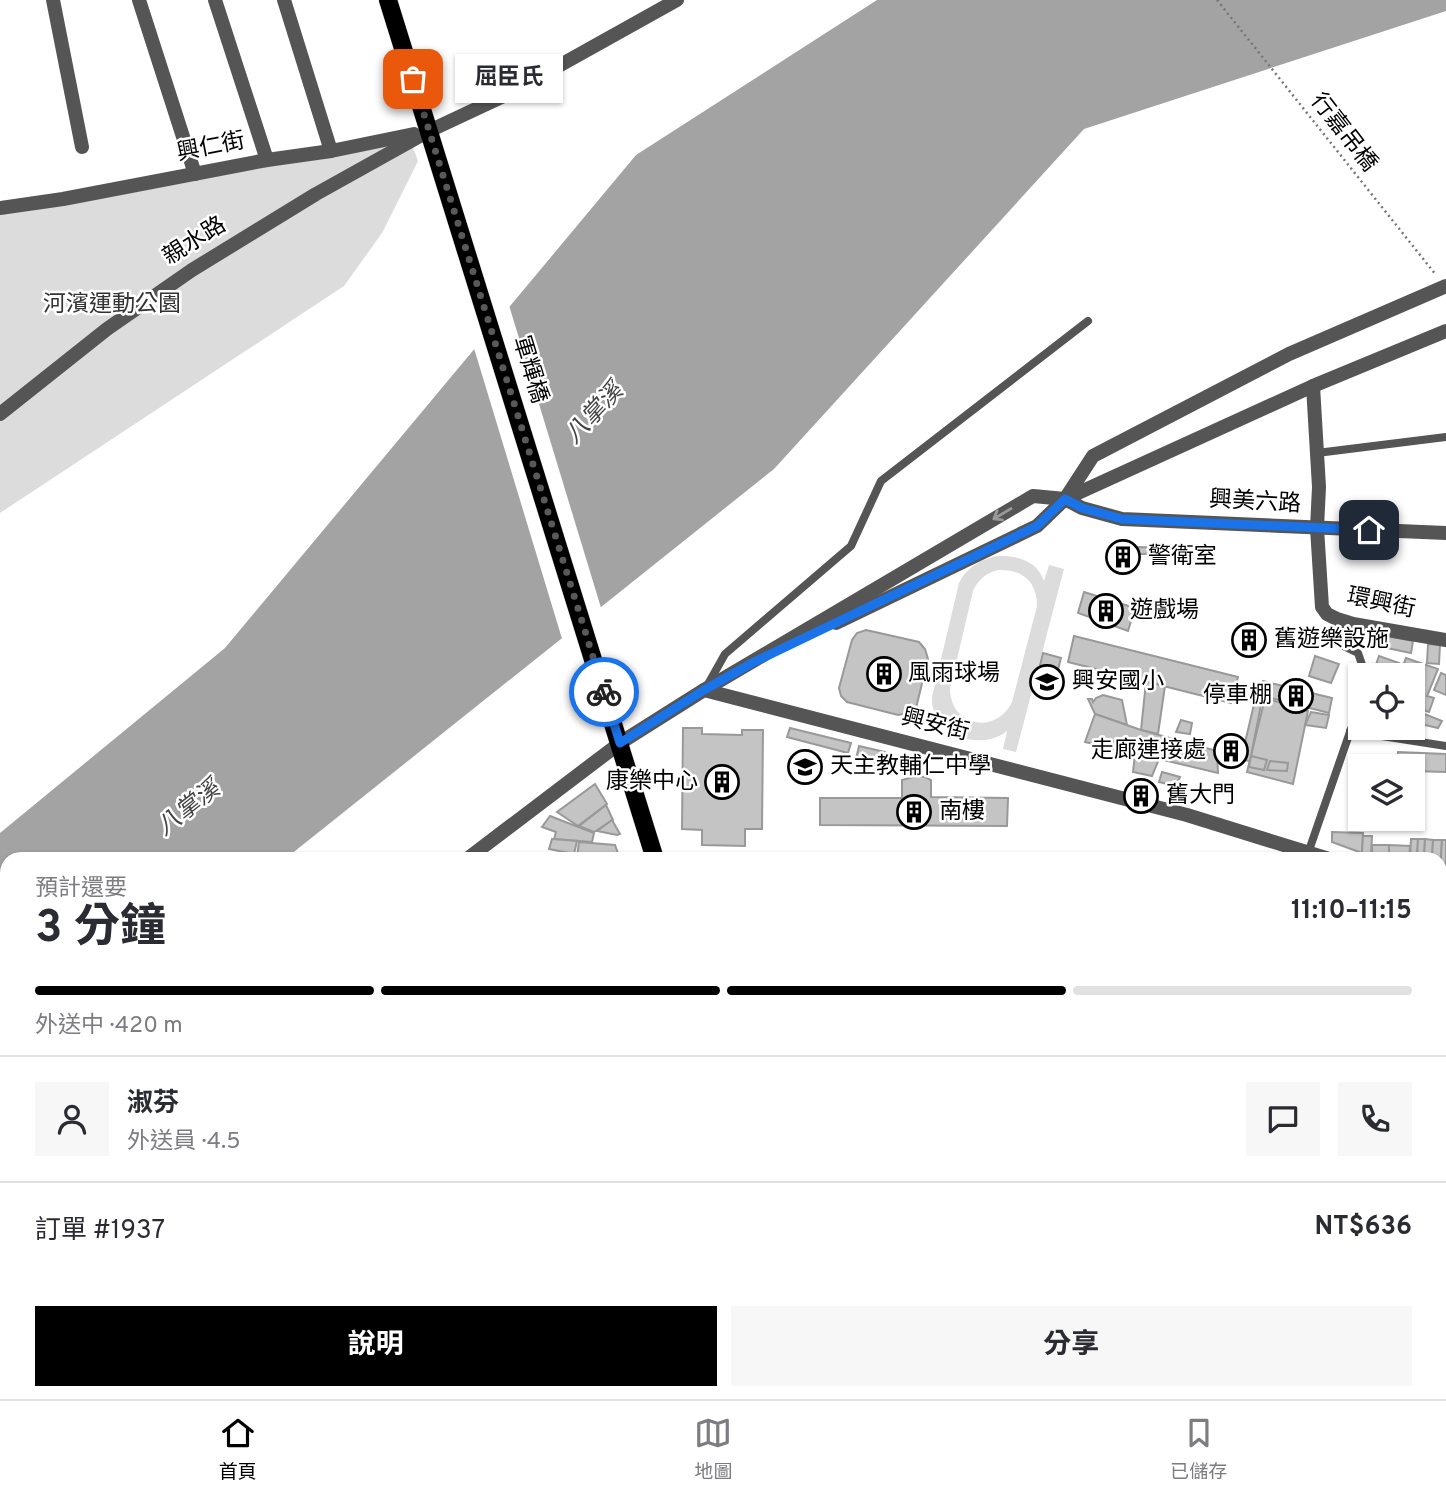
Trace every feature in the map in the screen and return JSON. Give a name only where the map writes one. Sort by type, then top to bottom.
[{"type":"main road","name":"軍輝橋","points":[[388,0],[652,852]]},
{"type":"street","points":[[53,0],[82,147]]},
{"type":"street","points":[[139,0],[195,174]]},
{"type":"street","points":[[215,0],[267,160]]},
{"type":"street","points":[[284,0],[331,151]]},
{"type":"street","points":[[429,131],[512,92],[677,0]]},
{"type":"street","name":"興仁街","points":[[0,208],[331,151],[429,131]]},
{"type":"street","name":"親水路","points":[[0,414],[107,329],[192,270],[316,194],[429,131]]},
{"type":"street","points":[[752,663],[1037,526],[1065,499],[1093,456],[1289,354],[1445,286]]},
{"type":"street","points":[[476,852],[620,743],[704,690],[1033,496],[1065,499],[1313,386],[1446,331]]},
{"type":"street","name":"環興街","points":[[1313,386],[1322,607],[1327,614],[1353,624],[1446,640]]},
{"type":"street","name":"興美六路","points":[[1065,499],[1082,508],[1122,519],[1446,533]]},
{"type":"street","name":"興安街","points":[[704,690],[1187,815],[1295,852]]},
{"type":"lane","points":[[704,690],[725,654],[851,546],[881,481],[1088,321]]},
{"type":"lane","points":[[1317,453],[1446,437]]},
{"type":"lane","points":[[1318,634],[1358,653],[1361,663]]},
{"type":"lane","points":[[1308,852],[1348,737]]},
{"type":"lane","points":[[1408,740],[1446,746]]},
{"type":"path","name":"行嘉吊橋","points":[[1217,0],[1445,286]]},
{"type":"green space","name":"河濱運動公園","points":[[410,139],[418,161],[382,233],[344,286],[0,513],[0,212]]},
{"type":"green space","points":[[996,556],[1025,560],[1036,568],[1044,581],[1049,565],[1064,569],[1016,752],[1003,749],[1007,731],[987,740],[953,734],[937,719],[932,704],[959,583],[979,562]],"holes":[[[1007,570],[1021,574],[1031,583],[1037,606],[1012,702],[996,719],[975,722],[958,712],[952,702],[950,689],[973,591],[986,575]]]},
{"type":"water","name":"八掌溪","points":[[877,0],[1446,0],[1446,11],[1084,129],[774,469],[294,852],[0,852],[0,833],[225,648],[636,155]]},
{"type":"pier","points":[[508,302],[602,611],[563,642],[473,345]]},
{"type":"building","points":[[1135,547],[1171,548],[1171,554],[1135,554]]},
{"type":"building","name":"警衛室","points":[[1115,549],[1131,552],[1132,568],[1115,563]]},
{"type":"building","name":"遊戲場","points":[[1084,592],[1135,608],[1128,631],[1078,613]]},
{"type":"building","name":"舊遊樂設施","points":[[1241,625],[1263,631],[1256,650],[1236,650]]},
{"type":"building","name":"風雨球場","points":[[866,630],[919,642],[925,649],[928,659],[916,708],[908,713],[898,715],[847,702],[841,696],[839,688],[852,640],[857,633]]},
{"type":"building","points":[[1374,633],[1413,641],[1411,653],[1372,645]]},
{"type":"building","points":[[1074,636],[1238,677],[1231,703],[1068,662]]},
{"type":"building","points":[[1428,644],[1440,645],[1439,664],[1427,663]]},
{"type":"building","points":[[1043,653],[1061,658],[1054,685],[1036,681]]},
{"type":"building","points":[[1315,656],[1339,664],[1331,683],[1309,676]]},
{"type":"building","points":[[1379,656],[1399,663],[1377,663]]},
{"type":"building","points":[[1406,658],[1421,663],[1404,663]]},
{"type":"building","points":[[1425,665],[1438,669],[1427,696],[1434,698],[1429,712],[1425,711]]},
{"type":"building","points":[[1441,673],[1446,675],[1446,695],[1434,690]]},
{"type":"building","name":"停車棚","points":[[1263,681],[1332,698],[1329,713],[1259,695]]},
{"type":"building","points":[[1146,682],[1165,686],[1158,734],[1141,730]]},
{"type":"building","points":[[1103,695],[1122,700],[1127,725],[1095,714],[1088,699],[1093,702]]},
{"type":"building","points":[[1265,698],[1308,711],[1293,784],[1247,772]]},
{"type":"building","points":[[1254,704],[1261,705],[1250,761],[1241,760]]},
{"type":"building","points":[[1311,712],[1329,715],[1326,728],[1305,725]]},
{"type":"building","points":[[1095,714],[1217,751],[1218,773],[1159,759],[1152,776],[1133,772],[1135,754],[1085,742]]},
{"type":"building","points":[[1425,714],[1442,721],[1438,728],[1425,725]]},
{"type":"building","points":[[1181,720],[1192,723],[1190,734],[1176,732]]},
{"type":"building","name":"康樂中心","points":[[683,728],[702,728],[702,734],[742,735],[742,730],[763,730],[762,829],[745,829],[745,846],[702,845],[702,830],[682,829]]},
{"type":"building","points":[[790,728],[851,743],[848,753],[787,737]]},
{"type":"building","points":[[859,746],[885,752],[882,766],[856,759]]},
{"type":"building","name":"走廊連接處","points":[[1222,746],[1244,747],[1237,759],[1219,755]]},
{"type":"building","points":[[1398,752],[1446,754],[1446,772],[1425,771],[1425,754]]},
{"type":"building","points":[[1251,756],[1267,760],[1264,770],[1249,767]]},
{"type":"building","points":[[1270,761],[1288,763],[1287,771],[1267,770]]},
{"type":"building","points":[[1162,772],[1180,777],[1176,786],[1159,782]]},
{"type":"building","name":"南樓","points":[[917,776],[931,780],[931,797],[1008,798],[1007,826],[820,825],[820,798],[902,798],[902,780]]},
{"type":"building","points":[[595,784],[607,804],[578,826],[557,812]]},
{"type":"building","name":"舊大門","points":[[1130,788],[1155,792],[1151,806],[1127,799]]},
{"type":"building","points":[[606,805],[613,820],[594,832],[579,826]]},
{"type":"building","points":[[550,816],[594,833],[592,842],[554,839],[556,832],[542,827]]},
{"type":"building","points":[[612,820],[620,834],[597,831]]},
{"type":"building","points":[[1332,832],[1363,833],[1362,852],[1332,842]]},
{"type":"building","points":[[1363,836],[1372,836],[1371,852],[1362,852]]},
{"type":"building","points":[[552,839],[577,841],[574,852],[549,849]]},
{"type":"building","points":[[1411,839],[1418,839],[1417,852],[1410,852]]},
{"type":"building","points":[[1418,839],[1425,839],[1424,852],[1417,852]]},
{"type":"building","points":[[1425,839],[1433,840],[1432,852],[1424,852]]},
{"type":"building","points":[[1433,840],[1442,840],[1441,852],[1432,852]]},
{"type":"building","points":[[1442,840],[1446,840],[1446,852],[1441,852]]},
{"type":"building","points":[[579,842],[615,845],[618,852],[578,852]]},
{"type":"building","points":[[1372,845],[1389,845],[1389,852],[1372,852]]},
{"type":"building","points":[[1389,845],[1410,846],[1410,852],[1389,852]]},
{"type":"way so far","points":[[413,79],[604,692]]},
{"type":"place","name":"屈臣氏","points":[[413,79]]},
{"type":"place","name":"警衛室","points":[[1123,557]]},
{"type":"place","name":"遊戲場","points":[[1106,611]]},
{"type":"place","name":"舊遊樂設施","points":[[1249,640]]},
{"type":"place","name":"風雨球場","points":[[884,674]]},
{"type":"place","name":"興安國小","points":[[1047,682]]},
{"type":"place","name":"停車棚","points":[[1296,696]]},
{"type":"place","name":"走廊連接處","points":[[1231,751]]},
{"type":"place","name":"天主教輔仁中學","points":[[805,767]]},
{"type":"place","name":"康樂中心","points":[[722,782]]},
{"type":"place","name":"舊大門","points":[[1141,796]]},
{"type":"place","name":"南樓","points":[[914,812]]},
{"type":"route","points":[[604,692],[620,743],[752,663],[1037,526],[1065,499],[1082,508],[1122,519],[1369,530]]}]
